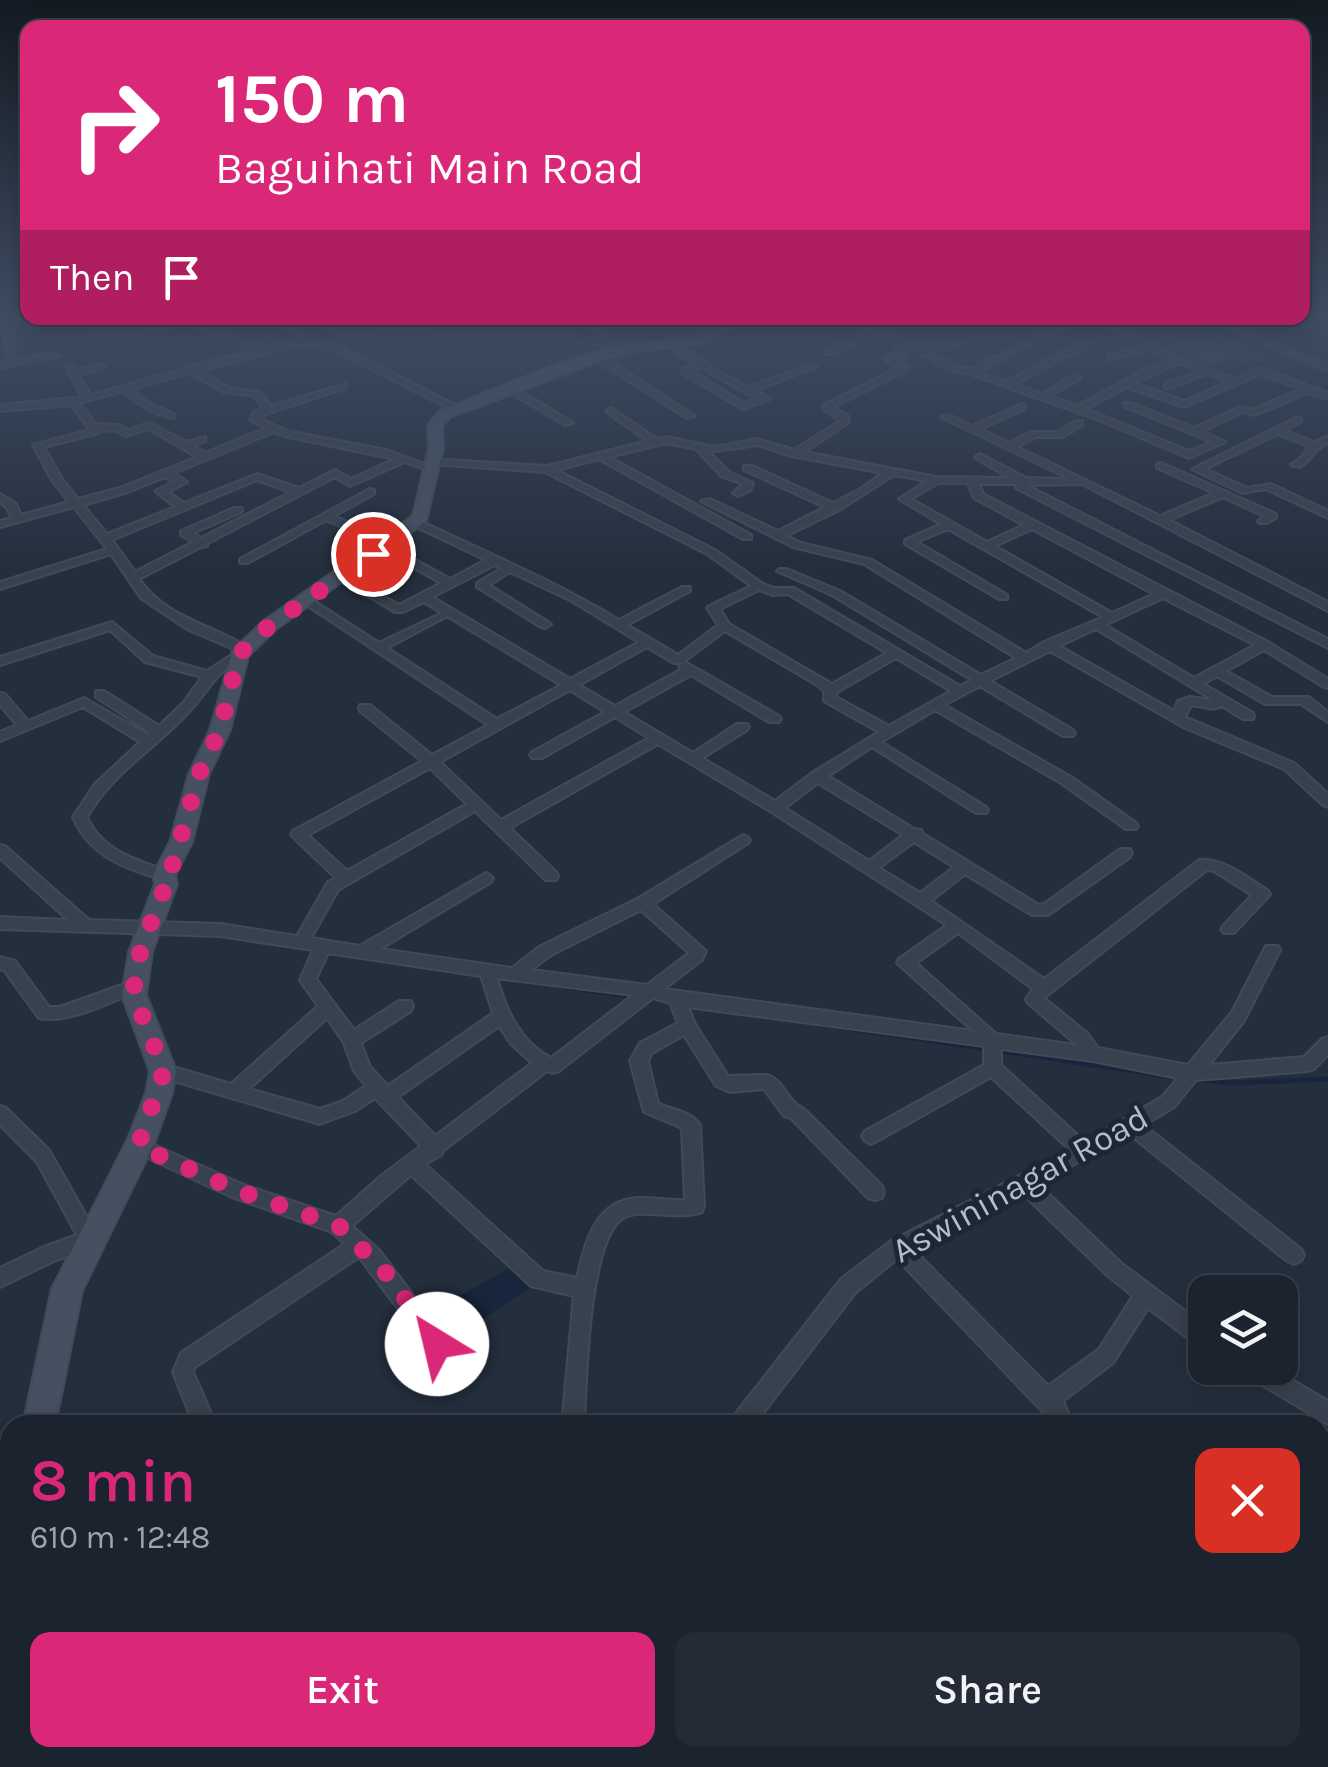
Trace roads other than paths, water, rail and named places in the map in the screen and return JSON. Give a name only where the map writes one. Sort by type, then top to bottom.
[{"type":"street","points":[[0,408],[94,397]]},
{"type":"street","points":[[136,397],[171,416]]},
{"type":"street","points":[[260,397],[269,410]]},
{"type":"street","points":[[307,397],[256,415],[256,420],[274,429],[432,465],[547,469],[655,442],[674,440],[721,449],[758,442],[936,480],[1078,482]]},
{"type":"street","points":[[437,397],[456,409]]},
{"type":"street","points":[[164,875],[124,862],[83,828],[80,817],[99,787],[190,702],[206,674],[414,522],[424,508],[436,448],[434,425],[456,409],[487,397]]},
{"type":"street","points":[[524,397],[568,423]]},
{"type":"street","points":[[668,397],[690,416]]},
{"type":"street","points":[[728,397],[746,407],[764,397]]},
{"type":"street","points":[[797,453],[844,422],[846,418],[826,407],[846,397]]},
{"type":"street","points":[[992,410],[1018,397]]},
{"type":"street","points":[[1046,397],[1190,455]]},
{"type":"street","points":[[1077,410],[1099,397]]},
{"type":"street","points":[[1169,397],[1189,404],[1203,397]]},
{"type":"street","points":[[1193,432],[1243,409],[1252,412],[1291,397]]},
{"type":"street","points":[[73,402],[96,431],[38,444],[57,480],[114,550],[145,596],[166,612],[241,652]]},
{"type":"street","points":[[1128,404],[1220,442],[1179,461],[1246,491]]},
{"type":"street","points":[[972,429],[1022,406]]},
{"type":"street","points":[[611,411],[655,442]]},
{"type":"street","points":[[946,417],[1100,489],[1328,607]]},
{"type":"street","points":[[1197,470],[1298,420]]},
{"type":"street","points":[[1011,446],[1034,434],[1060,435],[1079,424]]},
{"type":"street","points":[[93,427],[120,428],[125,433],[150,426],[206,458]]},
{"type":"street","points":[[0,524],[168,474],[274,429]]},
{"type":"street","points":[[1280,432],[1322,443]]},
{"type":"street","points":[[182,447],[202,439]]},
{"type":"street","points":[[1296,465],[1322,443]]},
{"type":"street","points":[[700,448],[725,474],[748,484],[738,493]]},
{"type":"street","points":[[602,457],[747,537]]},
{"type":"street","points":[[980,457],[1028,484]]},
{"type":"street","points":[[132,578],[335,473],[350,483],[404,459]]},
{"type":"street","points":[[1161,466],[1272,516],[1263,521]]},
{"type":"street","points":[[748,468],[835,508]]},
{"type":"street","points":[[547,469],[711,552],[759,586],[772,592],[790,590],[960,691]]},
{"type":"street","points":[[778,536],[835,508],[893,471]]},
{"type":"street","points":[[168,474],[182,482],[160,492],[184,508]]},
{"type":"street","points":[[105,539],[257,477],[302,492]]},
{"type":"street","points":[[936,480],[904,499],[1111,617]]},
{"type":"street","points":[[973,482],[978,496],[1264,644],[1328,684]]},
{"type":"street","points":[[1014,483],[1328,644]]},
{"type":"street","points":[[1158,521],[1228,495],[1267,486],[1328,515]]},
{"type":"street","points":[[244,561],[370,492]]},
{"type":"street","points":[[0,498],[11,505],[18,520]]},
{"type":"street","points":[[706,501],[807,549],[868,562],[1023,657]]},
{"type":"street","points":[[202,544],[185,534],[238,510]]},
{"type":"street","points":[[328,518],[386,545],[451,584]]},
{"type":"street","points":[[414,522],[620,624],[774,719]]},
{"type":"street","points":[[950,524],[909,543],[1003,597]]},
{"type":"street","points":[[988,545],[1032,525]]},
{"type":"street","points":[[807,549],[783,571],[713,608],[726,626],[830,690]]},
{"type":"street","points":[[0,586],[114,550]]},
{"type":"street","points":[[340,575],[399,610],[495,560]]},
{"type":"street","points":[[511,567],[481,585],[545,624]]},
{"type":"street","points":[[783,571],[836,593],[1068,733]]},
{"type":"street","points":[[620,624],[686,589]]},
{"type":"street","points":[[1312,599],[1328,592]]},
{"type":"street","points":[[775,808],[886,730],[1023,657],[1163,594]]},
{"type":"street","points":[[424,597],[922,900],[1044,988]]},
{"type":"street","points":[[305,600],[497,725]]},
{"type":"street","points":[[380,647],[441,616]]},
{"type":"street","points":[[1097,625],[1248,716]]},
{"type":"street","points":[[0,662],[112,626],[149,658],[206,674]]},
{"type":"street","points":[[678,660],[726,626]]},
{"type":"street","points":[[345,878],[298,834],[647,642]]},
{"type":"street","points":[[1195,683],[1264,644]]},
{"type":"street","points":[[1048,645],[1210,735],[1289,766],[1328,802]]},
{"type":"street","points":[[164,875],[173,864],[199,774],[220,730],[241,652]]},
{"type":"street","points":[[830,690],[896,654]]},
{"type":"street","points":[[537,756],[690,670]]},
{"type":"street","points":[[1217,671],[1270,701],[1304,700],[1328,718]]},
{"type":"street","points":[[830,690],[829,698],[886,730]]},
{"type":"street","points":[[100,694],[152,736]]},
{"type":"street","points":[[0,698],[25,726]]},
{"type":"street","points":[[1178,716],[1190,700],[1214,705],[1224,700]]},
{"type":"street","points":[[0,736],[84,702],[152,736]]},
{"type":"street","points":[[935,705],[1054,773],[1131,826]]},
{"type":"street","points":[[364,708],[432,762],[551,876]]},
{"type":"street","points":[[692,759],[742,727]]},
{"type":"street","points":[[499,828],[658,738]]},
{"type":"street","points":[[872,741],[981,810]]},
{"type":"street","points":[[817,776],[1042,911],[1125,853]]},
{"type":"street","points":[[301,943],[333,886],[476,804]]},
{"type":"street","points":[[869,868],[916,833]]},
{"type":"street","points":[[516,972],[545,951],[642,903],[743,840]]},
{"type":"street","points":[[0,850],[83,924]]},
{"type":"street","points":[[1094,1054],[1081,1038],[1034,999],[1044,988],[1204,864],[1218,867],[1262,894],[1229,929]]},
{"type":"street","points":[[922,900],[965,866]]},
{"type":"street","points":[[41,1415],[67,1289],[138,1146],[164,1071],[134,987],[142,942],[166,884],[164,875]]},
{"type":"street","points":[[361,953],[486,878]]},
{"type":"street","points":[[487,969],[508,1030],[552,1066],[623,1015],[698,951],[642,903]]},
{"type":"street","points":[[0,923],[220,930],[322,949],[647,992],[993,1052],[1094,1054],[1187,1077],[1320,1063],[1328,1044]]},
{"type":"street","points":[[958,924],[905,963],[1084,1152]]},
{"type":"street","points":[[322,949],[308,980],[352,1040],[362,1071],[435,1148]]},
{"type":"street","name":"Aswininagar Road","points":[[749,1415],[848,1286],[898,1247],[1025,1184],[1168,1102],[1238,1016],[1272,950]]},
{"type":"street","points":[[0,964],[9,965],[45,1013],[62,1012],[134,987]]},
{"type":"street","points":[[677,999],[687,1026],[722,1081],[730,1085],[768,1082],[790,1111],[798,1114],[875,1192]]},
{"type":"street","points":[[352,1040],[404,1006]]},
{"type":"street","points":[[232,1092],[328,1007]]},
{"type":"street","points":[[164,1071],[320,1117],[380,1093],[501,1016]]},
{"type":"street","points":[[574,1415],[584,1289],[600,1230],[609,1216],[636,1206],[696,1206],[691,1125],[685,1119],[663,1117],[650,1108],[639,1061],[646,1048],[687,1026]]},
{"type":"street","points":[[871,1136],[993,1052]]},
{"type":"street","points":[[339,1226],[411,1163],[544,1063]]},
{"type":"street","points":[[0,1112],[42,1156],[90,1240]]},
{"type":"street","points":[[1131,1125],[1294,1256]]},
{"type":"street","points":[[138,1146],[239,1191],[339,1226],[389,1276],[437,1344],[452,1343],[461,1335]]},
{"type":"street","points":[[411,1163],[538,1279],[584,1289]]},
{"type":"street","points":[[1025,1184],[1071,1232],[1188,1326]]},
{"type":"street","points":[[0,1278],[50,1252],[90,1240]]},
{"type":"street","points":[[201,1415],[184,1372],[188,1360],[360,1245]]},
{"type":"street","points":[[898,1247],[1058,1415]]},
{"type":"street","points":[[1046,1400],[1106,1356],[1146,1294]]},
{"type":"street","points":[[1281,1385],[1328,1413]]},
{"type":"water","points":[[518,1263],[535,1285],[464,1331],[447,1303]]},
{"type":"waterway","points":[[560,986],[635,997]]},
{"type":"waterway","points":[[813,1023],[986,1049]]},
{"type":"waterway","points":[[1001,1051],[1179,1078]]},
{"type":"waterway","points":[[1194,1079],[1233,1083],[1328,1079]]}]
